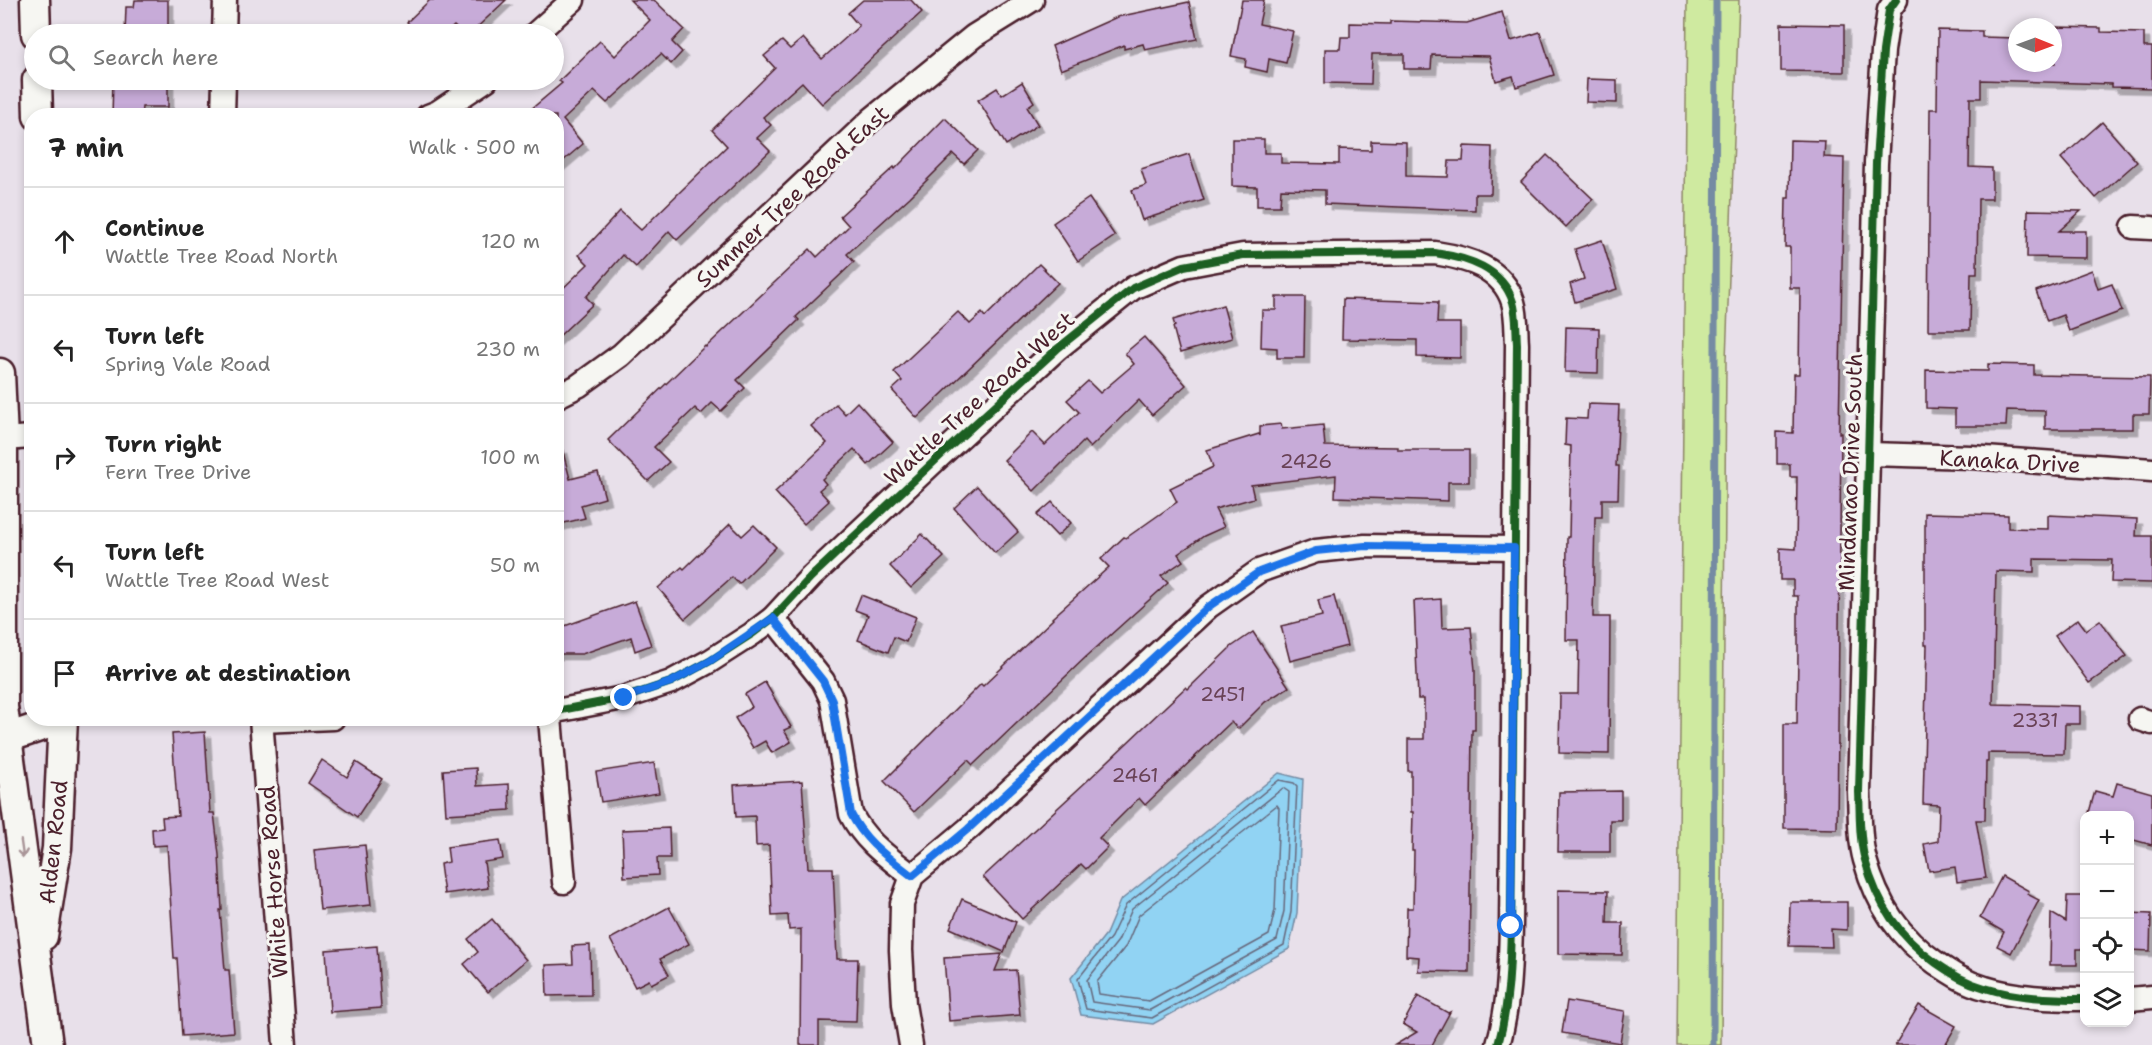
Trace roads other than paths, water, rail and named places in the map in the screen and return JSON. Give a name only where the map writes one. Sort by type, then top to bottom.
[{"type":"street","points":[[35,0],[36,24]]},
{"type":"street","points":[[224,24],[225,0]]},
{"type":"street","points":[[546,24],[573,0]]},
{"type":"street","name":"Summer Tree Road East","points":[[564,393],[578,386],[621,355],[872,119],[974,36],[1032,0]]},
{"type":"street","name":"Mindanao Drive South","points":[[1896,0],[1889,10],[1883,51],[1876,163],[1859,792],[1864,858],[1875,891],[1888,916],[1904,937],[1958,978],[1985,988],[2031,997],[2080,999]]},
{"type":"street","points":[[37,90],[38,108]]},
{"type":"street","points":[[223,108],[224,90]]},
{"type":"street","points":[[444,108],[471,90]]},
{"type":"street","name":"Wattle Tree Road West","points":[[564,709],[624,698],[671,682],[710,661],[773,618],[811,577],[941,454],[1057,349],[1133,288],[1184,266],[1243,255],[1435,253],[1458,256],[1477,263],[1505,284],[1514,304],[1517,344],[1514,548]]},
{"type":"street","name":"Alden Road","points":[[0,373],[3,439],[2,707],[4,738],[48,1045]]},
{"type":"street","points":[[3,439],[24,438]]},
{"type":"street","name":"Kanaka Drive","points":[[1869,454],[2152,470]]},
{"type":"street","points":[[911,1045],[904,1004],[901,950],[902,904],[912,876],[968,829],[1208,607],[1259,572],[1316,551],[1365,546],[1514,548],[1510,961],[1506,1018],[1498,1045]]},
{"type":"street","points":[[773,618],[823,681],[832,700],[851,814],[859,831],[876,848],[912,876]]},
{"type":"street","points":[[2,707],[24,711]]},
{"type":"street","points":[[4,738],[40,726]]},
{"type":"street","name":"Alden Road","points":[[38,964],[57,848],[61,726]]},
{"type":"street","name":"White Horse Road","points":[[261,726],[285,1045]]},
{"type":"street","points":[[551,726],[564,882]]},
{"type":"street","points":[[2134,999],[2152,997]]},
{"type":"water","points":[[1279,773],[1303,779],[1297,913],[1289,949],[1153,1024],[1081,1015],[1071,978],[1106,934],[1120,901]]},
{"type":"waterway","points":[[1713,1045],[1716,0]]}]
